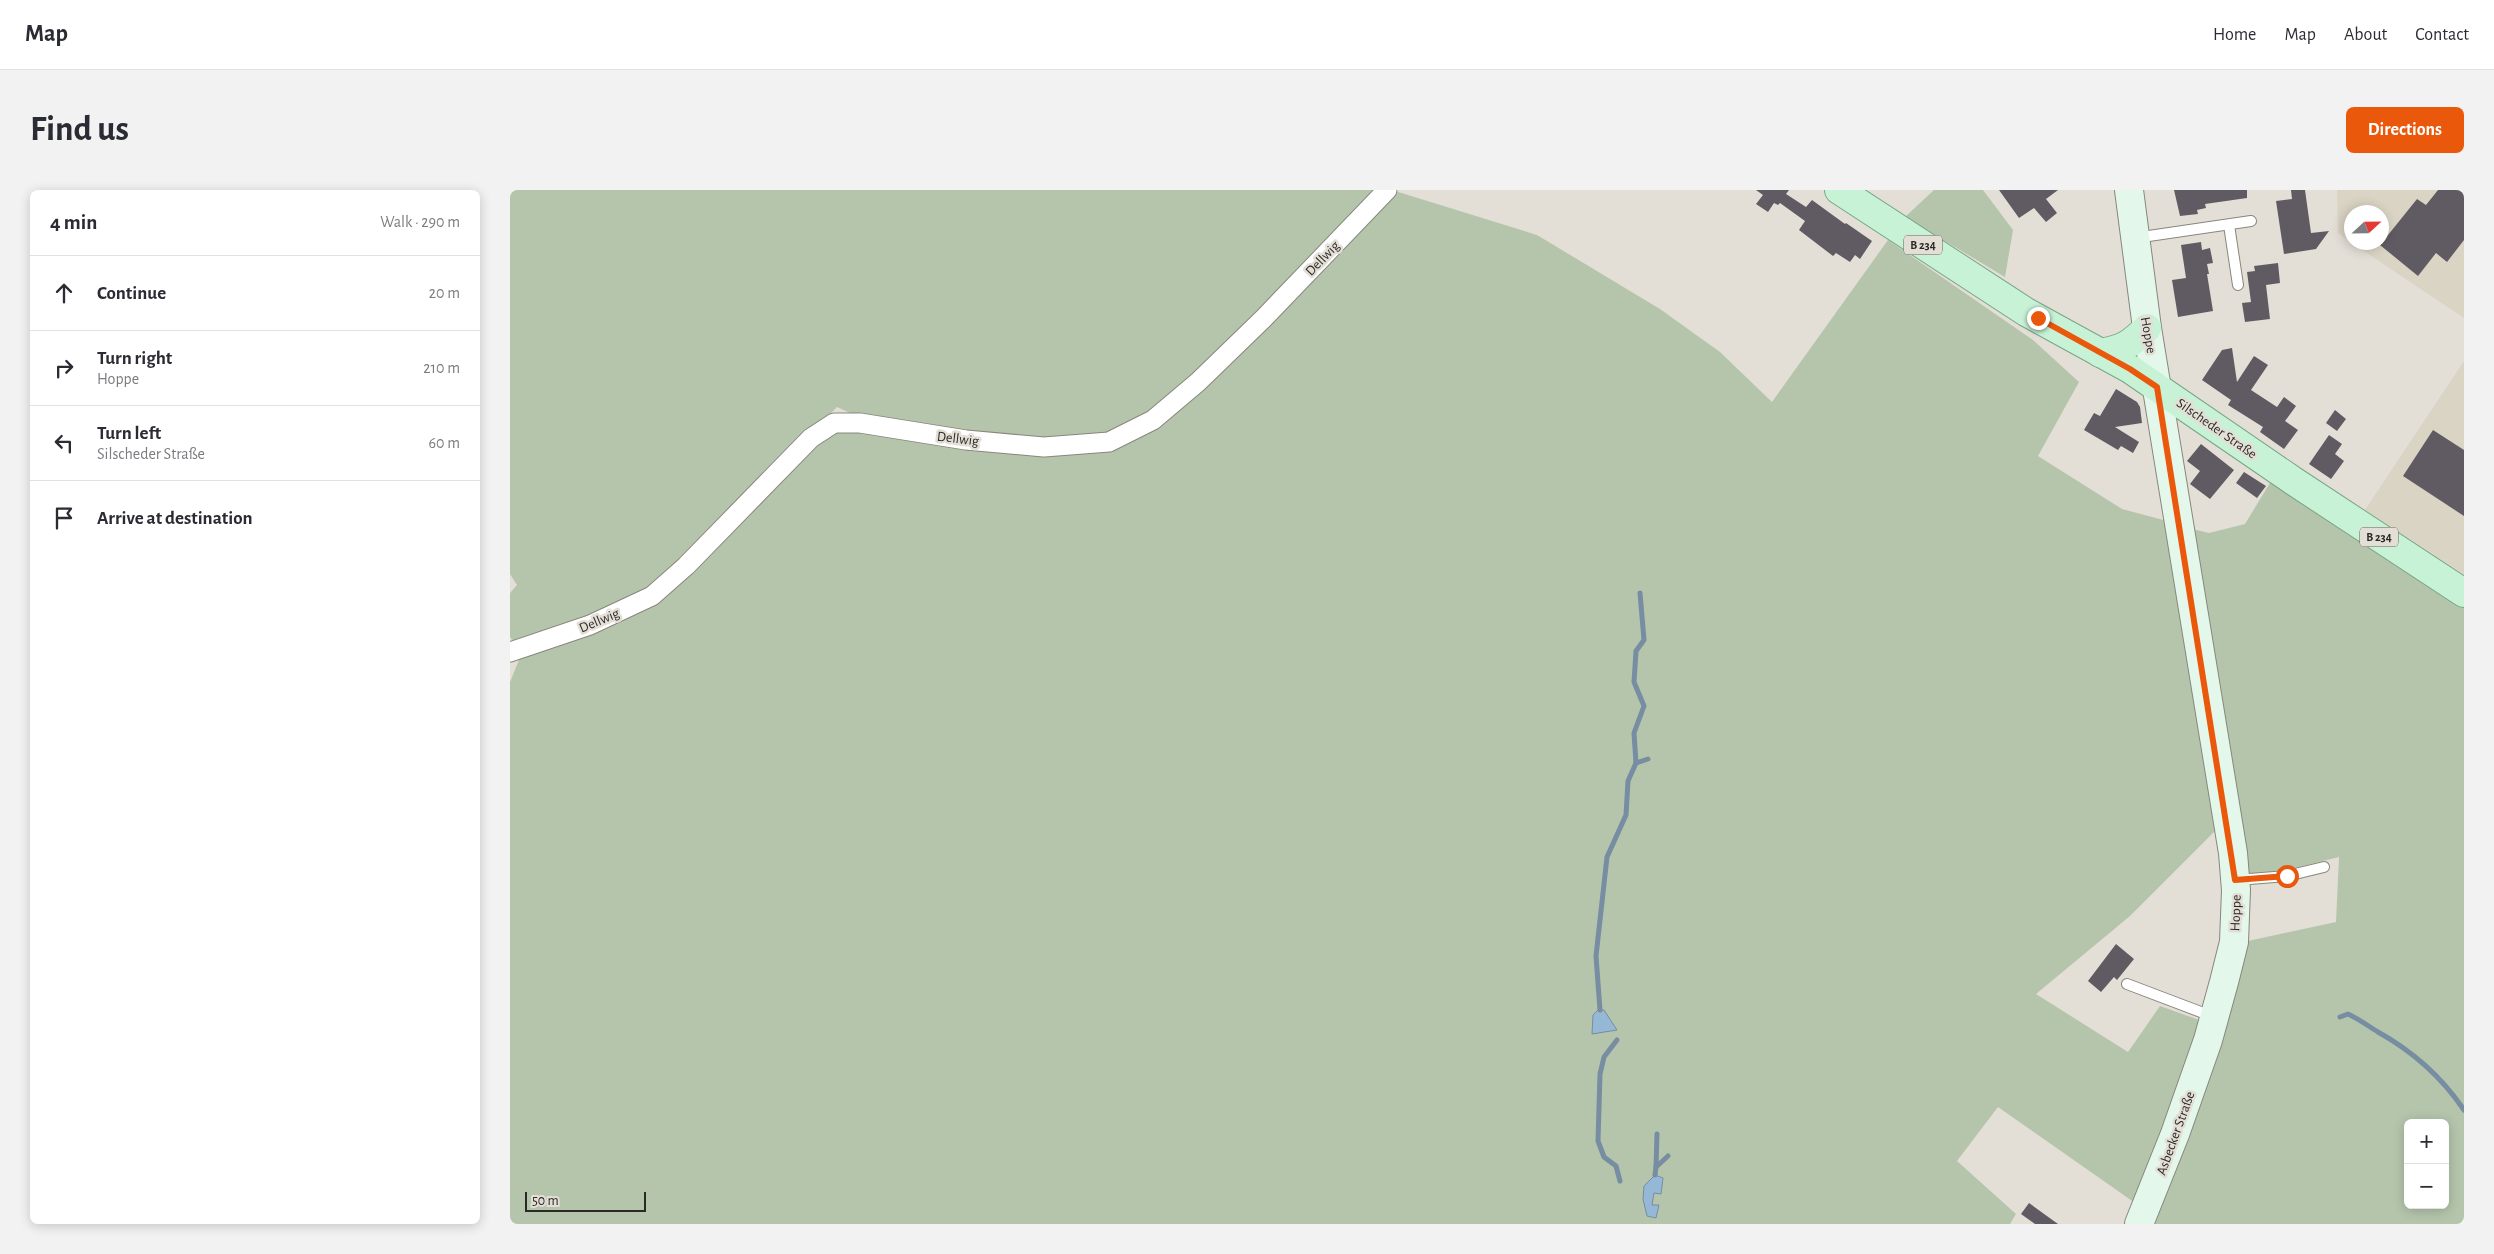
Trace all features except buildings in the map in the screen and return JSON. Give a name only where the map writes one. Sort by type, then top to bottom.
[{"type":"main road","name":"Silscheder Straße","points":[[1839,190],[2026,312],[2100,352],[2157,387],[2295,482],[2464,593]]},
{"type":"main road","name":"Hoppe","points":[[2129,190],[2147,328],[2235,880],[2234,942],[2212,1029]]},
{"type":"main road","points":[[2100,352],[2121,350],[2134,341],[2147,328]]},
{"type":"main road","name":"Asbecker Straße","points":[[2139,1224],[2175,1134],[2212,1029]]},
{"type":"street","name":"Dellwig","points":[[510,652],[590,625],[652,596],[686,566],[811,438],[834,423],[860,422],[966,440],[1044,447],[1110,442],[1153,420],[1198,382],[1264,318],[1387,190]]},
{"type":"lane","points":[[2134,238],[2251,221]]},
{"type":"lane","points":[[2229,225],[2238,285]]},
{"type":"lane","points":[[2235,880],[2287,876],[2324,867]]},
{"type":"lane","points":[[2127,984],[2212,1029]]},
{"type":"shaded area","points":[[2337,190],[2464,190],[2464,318],[2362,250],[2389,250],[2389,205],[2344,205],[2344,237],[2338,233]]},
{"type":"shaded area","points":[[2464,361],[2464,574],[2365,510]]},
{"type":"green space","points":[[510,190],[1382,190],[1299,275],[1309,279],[1395,191],[1537,235],[1660,309],[1720,352],[1772,402],[1888,240],[2033,340],[2079,382],[2038,456],[2122,509],[2167,521],[2216,830],[2130,916],[2036,994],[2128,1052],[2160,1006],[2202,1021],[2135,1203],[1998,1107],[1957,1161],[2016,1214],[2010,1224],[510,1224],[510,682],[521,655],[616,620],[664,595],[813,441],[826,433],[844,426],[891,432],[837,407],[682,565],[648,595],[612,613],[517,646],[510,637],[510,593],[517,585],[510,574]]},
{"type":"green space","points":[[1934,190],[1983,190],[2013,230],[2005,277],[1905,217]]},
{"type":"green space","points":[[2273,478],[2464,606],[2464,1224],[2147,1224],[2248,941],[2336,922],[2339,857],[2274,873],[2248,873],[2222,696],[2192,529],[2209,533],[2245,524]]},
{"type":"water","points":[[1598,1010],[1604,1010],[1617,1030],[1592,1034],[1593,1015]]},
{"type":"water","points":[[1655,1175],[1663,1178],[1661,1194],[1654,1193],[1652,1205],[1659,1205],[1656,1218],[1647,1216],[1643,1199],[1644,1186]]},
{"type":"waterway","points":[[1600,1010],[1596,956],[1607,857],[1626,815],[1628,781],[1636,763],[1634,733],[1644,706],[1634,682],[1636,651],[1644,640],[1640,593]]},
{"type":"waterway","points":[[1636,763],[1648,759]]},
{"type":"waterway","points":[[2340,1017],[2348,1014],[2403,1048],[2426,1066],[2446,1086],[2464,1110]]},
{"type":"waterway","points":[[1617,1040],[1604,1057],[1600,1074],[1598,1141],[1604,1157],[1616,1166],[1620,1181]]},
{"type":"waterway","points":[[1656,1167],[1657,1134]]},
{"type":"waterway","points":[[1655,1175],[1656,1167],[1668,1156]]},
{"type":"route","points":[[2038,318],[2130,369],[2157,387],[2233,853],[2235,880],[2268,879],[2287,876]]}]
